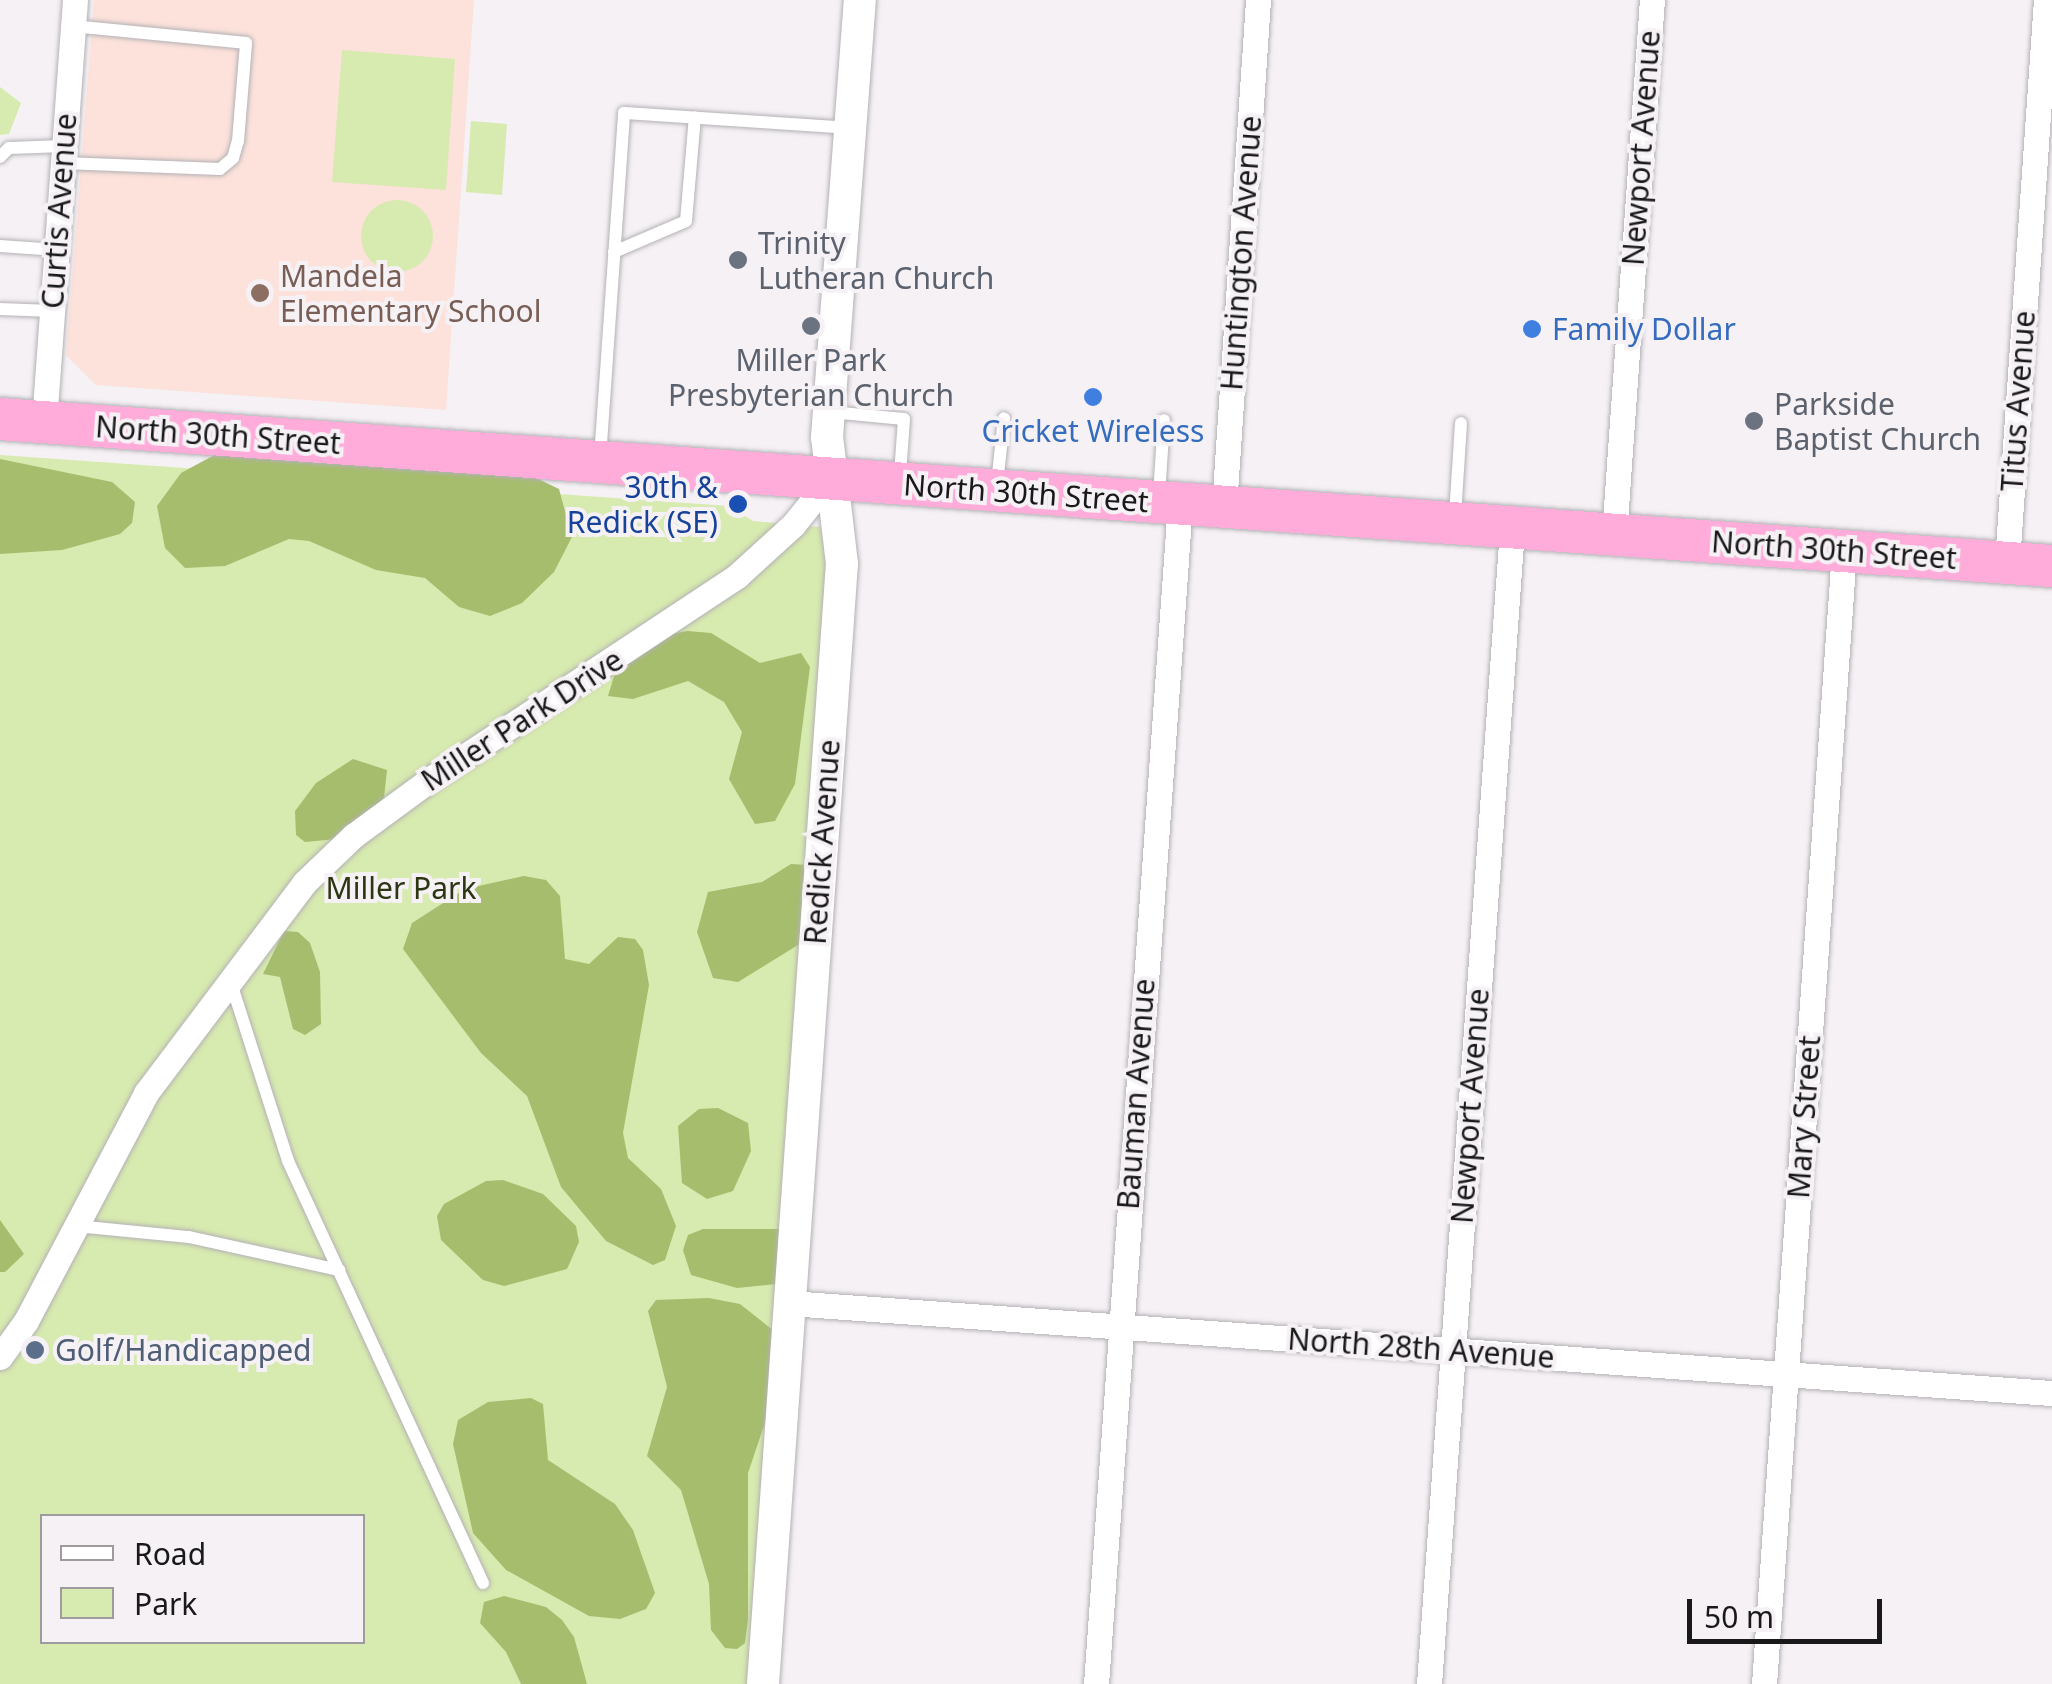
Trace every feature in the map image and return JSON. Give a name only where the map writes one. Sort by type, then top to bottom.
[{"type":"highway","name":"North 30th Street","points":[[0,419],[2052,566]]},
{"type":"street","name":"Redick Avenue","points":[[763,1684],[842,564],[830,479],[829,412],[860,0]]},
{"type":"street","name":"Huntington Avenue","points":[[1224,507],[1258,0]]},
{"type":"street","name":"Newport Avenue","points":[[1614,536],[1652,0]]},
{"type":"street","name":"Titus Avenue","points":[[2006,562],[2046,0]]},
{"type":"street","name":"Curtis Avenue","points":[[44,422],[74,13]]},
{"type":"street","name":"Miller Park Drive","points":[[0,1357],[26,1322],[138,1106],[229,978],[304,883],[353,836],[725,585],[793,525],[830,479]]},
{"type":"street","name":"Bauman Avenue","points":[[1096,1684],[1169,503]]},
{"type":"street","name":"Newport Avenue","points":[[1429,1684],[1512,528]]},
{"type":"street","name":"Mary Street","points":[[1764,1684],[1844,550]]},
{"type":"street","name":"North 28th Avenue","points":[[790,1302],[2052,1393]]},
{"type":"lane","points":[[0,157],[10,148],[220,169],[234,158],[246,43],[74,13]]},
{"type":"lane","points":[[600,462],[624,113],[850,128]]},
{"type":"lane","points":[[614,252],[646,244],[686,221],[694,118]]},
{"type":"lane","points":[[0,246],[57,250]]},
{"type":"lane","points":[[0,309],[52,311]]},
{"type":"lane","points":[[829,412],[904,418],[900,484]]},
{"type":"lane","points":[[996,492],[1004,418]]},
{"type":"lane","points":[[1164,420],[1169,503]]},
{"type":"lane","points":[[1454,524],[1461,423]]},
{"type":"lane","points":[[229,978],[278,1139],[483,1583]]},
{"type":"lane","points":[[75,1226],[189,1237],[339,1270]]},
{"type":"shaded area","points":[[94,0],[474,0],[446,410],[96,385],[66,355]]},
{"type":"green space","points":[[342,50],[455,59],[446,190],[332,182]]},
{"type":"green space","points":[[0,87],[21,103],[9,134],[0,135]]},
{"type":"green space","points":[[471,121],[507,124],[502,195],[466,192]]},
{"type":"green space","points":[[397,200],[422,211],[433,236],[422,261],[397,272],[372,261],[361,236],[372,211]]},
{"type":"green space","points":[[220,452],[530,475],[559,489],[572,537],[554,572],[522,603],[490,616],[459,607],[425,578],[376,570],[309,541],[289,539],[225,566],[185,568],[165,548],[157,506],[181,473]]},
{"type":"green space","name":"Miller Park","points":[[0,455],[729,506],[753,521],[820,527],[829,560],[748,1684],[0,1684]]},
{"type":"green space","points":[[0,459],[112,482],[135,502],[132,523],[120,534],[62,550],[0,554]]},
{"type":"green space","points":[[687,631],[711,633],[760,663],[801,653],[810,667],[795,784],[775,821],[755,824],[729,779],[742,732],[724,702],[688,681],[633,699],[608,696],[618,663],[662,636]]},
{"type":"green space","points":[[353,759],[387,770],[384,798],[337,839],[305,842],[296,835],[295,811],[316,783]]},
{"type":"green space","points":[[791,864],[808,865],[806,940],[738,982],[713,978],[697,932],[708,892],[762,882]]},
{"type":"green space","points":[[524,876],[546,880],[560,896],[565,959],[589,964],[618,937],[635,939],[643,950],[649,985],[623,1133],[628,1158],[661,1189],[676,1226],[665,1260],[653,1265],[606,1241],[561,1187],[527,1096],[481,1053],[403,949],[412,923],[465,889]]},
{"type":"green space","points":[[284,931],[298,932],[310,943],[320,972],[321,1024],[305,1035],[293,1029],[280,977],[263,974]]},
{"type":"green space","points":[[718,1108],[748,1123],[751,1151],[733,1191],[707,1199],[682,1183],[678,1126],[699,1109]]},
{"type":"green space","points":[[503,1180],[543,1194],[576,1226],[579,1242],[567,1269],[504,1286],[483,1280],[441,1240],[437,1216],[444,1204],[486,1181]]},
{"type":"green space","points":[[0,1220],[24,1254],[5,1272],[0,1272]]},
{"type":"green space","points":[[703,1229],[779,1229],[786,1283],[737,1288],[691,1275],[683,1250],[688,1235]]},
{"type":"green space","points":[[709,1298],[740,1304],[774,1331],[771,1405],[748,1473],[748,1620],[745,1643],[737,1649],[725,1648],[711,1630],[709,1584],[681,1490],[647,1456],[667,1387],[648,1311],[656,1300]]},
{"type":"green space","points":[[531,1398],[543,1404],[548,1460],[615,1504],[633,1530],[655,1593],[646,1609],[620,1619],[589,1616],[506,1570],[473,1533],[453,1444],[458,1420],[488,1402]]},
{"type":"green space","points":[[504,1596],[546,1607],[562,1620],[574,1637],[587,1684],[521,1684],[506,1652],[480,1623],[484,1602]]},
{"type":"place","name":"Trinity Lutheran Church","points":[[738,260]]},
{"type":"place","name":"Mandela Elementary School","points":[[260,293]]},
{"type":"place","name":"Miller Park Presbyterian Church","points":[[811,326]]},
{"type":"place","name":"Family Dollar","points":[[1532,329]]},
{"type":"place","name":"Cricket Wireless","points":[[1093,397]]},
{"type":"place","name":"Parkside Baptist Church","points":[[1754,421]]},
{"type":"place","name":"30th & Redick (SE)","points":[[738,504]]},
{"type":"place","name":"Golf/Handicapped","points":[[35,1350]]}]
